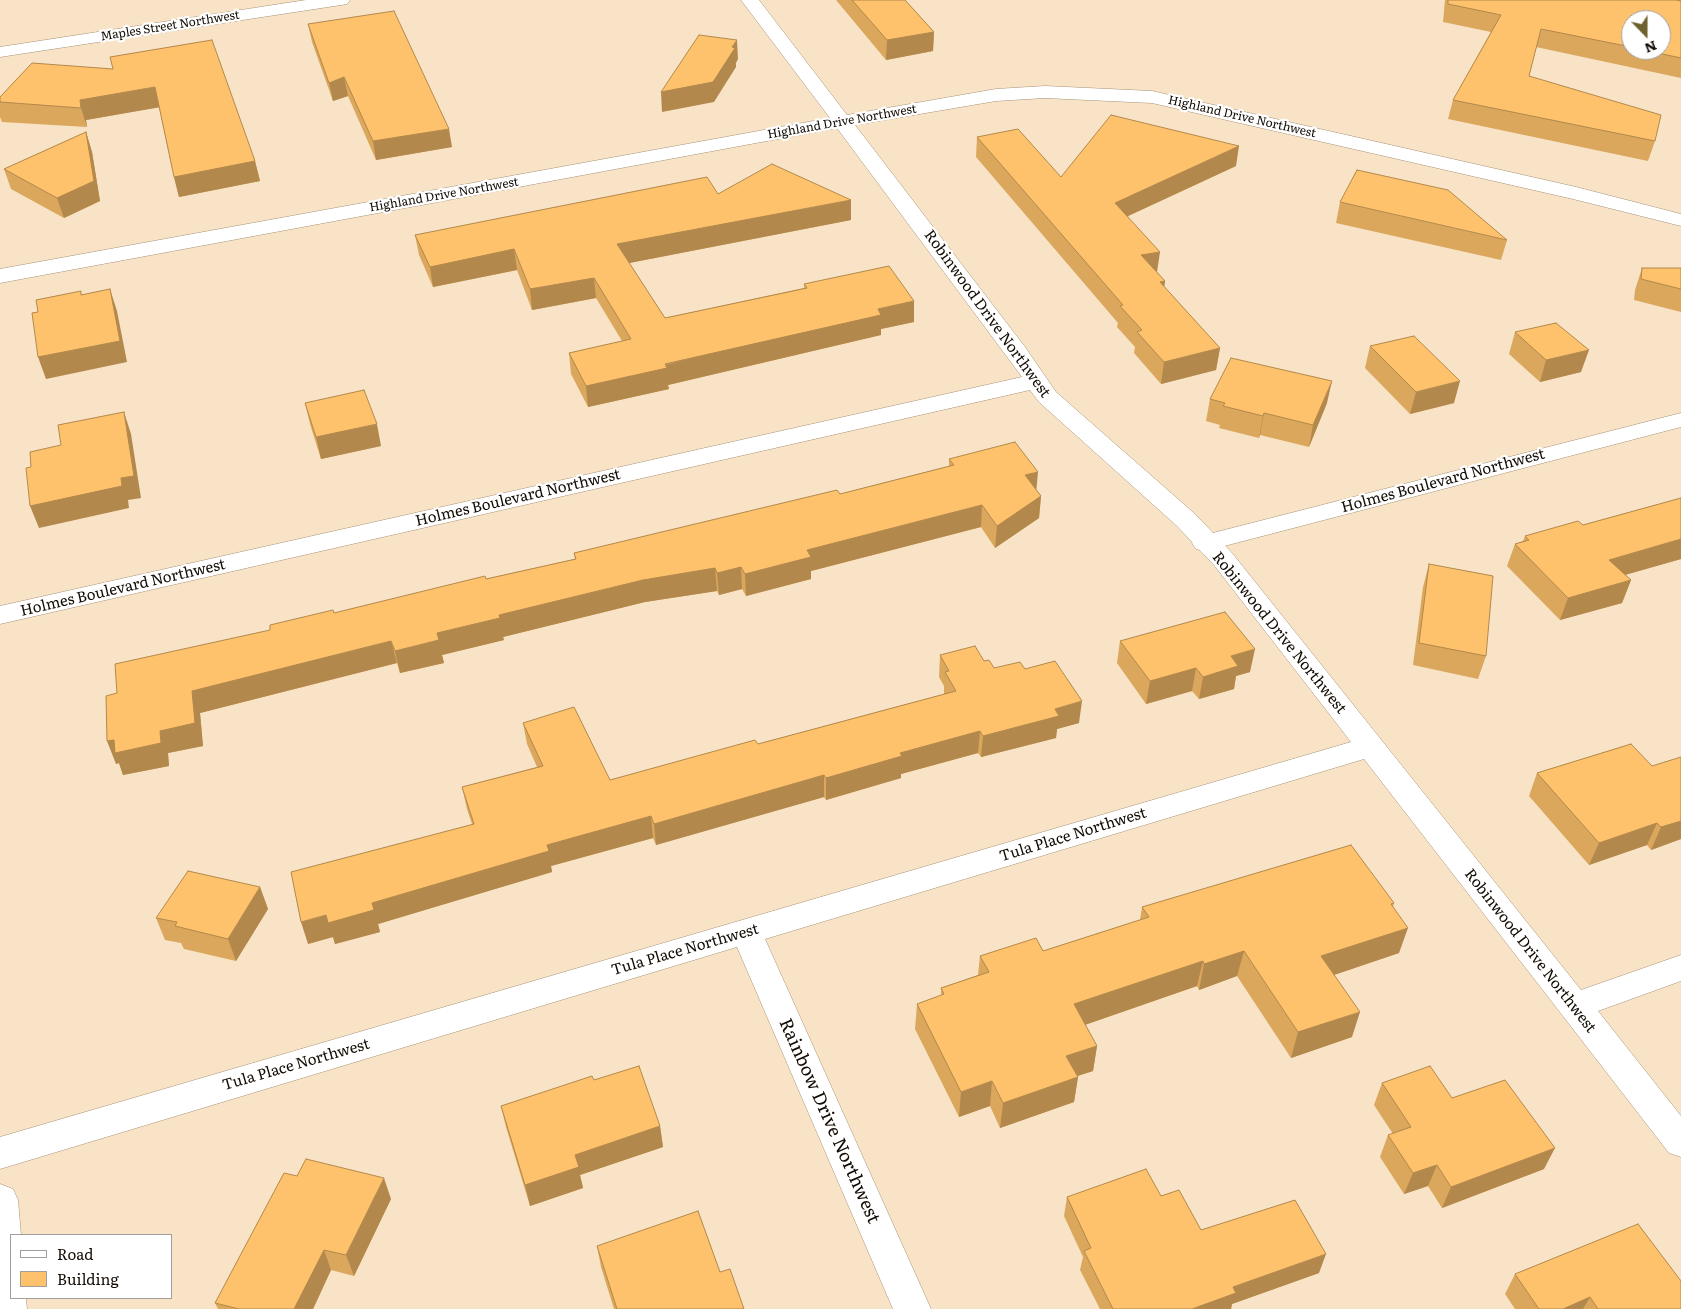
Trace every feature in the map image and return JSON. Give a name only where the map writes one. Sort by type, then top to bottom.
[{"type":"street","name":"Maples Street Northwest","points":[[0,52],[340,0]]},
{"type":"street","name":"Robinwood Drive Northwest","points":[[750,0],[1018,352],[1047,397],[1186,520],[1228,566],[1681,1142]]},
{"type":"street","name":"Highland Drive Northwest","points":[[0,276],[843,121],[996,95],[1079,92],[1152,97],[1576,193],[1681,220]]},
{"type":"street","name":"Holmes Boulevard Northwest","points":[[0,615],[1037,381]]},
{"type":"street","name":"Holmes Boulevard Northwest","points":[[1205,543],[1681,420]]},
{"type":"street","name":"Tula Place Northwest","points":[[0,1153],[1369,747]]},
{"type":"street","name":"Rainbow Drive Northwest","points":[[746,932],[912,1309]]},
{"type":"street","points":[[1574,1006],[1681,968]]},
{"type":"street","points":[[0,1200],[8,1309]]},
{"type":"building","points":[[852,0],[905,0],[934,32],[887,40]]},
{"type":"building","points":[[1448,0],[1681,1],[1681,58],[1671,56],[1671,10],[1621,10],[1621,45],[1541,29],[1529,76],[1661,115],[1655,141],[1453,100],[1501,15],[1448,4]]},
{"type":"building","points":[[394,11],[449,129],[373,141],[344,77],[329,83],[308,24]]},
{"type":"building","points":[[699,35],[737,40],[732,47],[735,48],[713,82],[661,92]]},
{"type":"building","points":[[212,40],[255,161],[174,177],[155,87],[80,100],[81,108],[0,102],[0,97],[32,63],[113,69],[110,57]]},
{"type":"building","points":[[1111,115],[1239,146],[1115,203],[1160,252],[1141,255],[1165,281],[1160,282],[1220,348],[1164,362],[1137,332],[1142,330],[1120,306],[1123,305],[977,137],[1018,129],[1061,177]]},
{"type":"building","points":[[86,132],[94,181],[57,198],[4,169]]},
{"type":"building","points":[[772,164],[851,200],[617,244],[665,318],[807,288],[804,284],[889,266],[914,301],[878,309],[881,315],[665,364],[667,368],[586,386],[569,353],[631,339],[594,278],[530,289],[514,249],[430,267],[415,235],[707,177],[718,194]]},
{"type":"building","points":[[1357,170],[1448,190],[1507,240],[1340,202]]},
{"type":"building","points":[[1642,268],[1681,268],[1681,289],[1641,279]]},
{"type":"building","points":[[110,289],[120,341],[38,357],[32,313],[38,312],[36,300],[81,291],[81,295]]},
{"type":"building","points":[[1556,323],[1589,350],[1546,360],[1515,332]]},
{"type":"building","points":[[1414,336],[1460,381],[1416,392],[1370,346]]},
{"type":"building","points":[[1231,358],[1332,381],[1313,425],[1264,413],[1263,416],[1223,406],[1225,403],[1210,399]]},
{"type":"building","points":[[364,390],[377,424],[316,437],[305,403]]},
{"type":"building","points":[[124,412],[134,476],[121,478],[122,486],[30,506],[26,468],[31,467],[30,452],[61,445],[58,425]]},
{"type":"building","points":[[1015,442],[1038,472],[1025,475],[1041,496],[997,526],[982,505],[807,550],[811,557],[745,574],[741,567],[717,573],[715,568],[643,580],[499,615],[500,618],[437,633],[439,640],[395,651],[391,641],[192,691],[195,723],[160,731],[161,743],[115,753],[114,740],[107,741],[106,696],[117,693],[115,664],[270,630],[270,625],[333,610],[334,613],[485,576],[486,579],[576,559],[574,553],[837,490],[840,494],[954,465],[949,459]]},
{"type":"building","points":[[1681,498],[1681,539],[1609,560],[1631,580],[1568,598],[1515,544],[1529,540],[1525,536],[1578,521],[1583,525]]},
{"type":"building","points":[[1429,564],[1493,576],[1486,656],[1419,643]]},
{"type":"building","points":[[1225,612],[1255,649],[1231,656],[1238,666],[1203,677],[1196,668],[1150,681],[1120,641]]},
{"type":"building","points":[[975,646],[984,661],[989,660],[994,668],[1020,662],[1025,669],[1055,661],[1082,701],[1055,709],[1059,716],[983,736],[980,731],[900,753],[902,756],[826,778],[824,775],[654,824],[651,816],[547,845],[549,851],[372,903],[374,910],[328,923],[326,915],[301,922],[291,872],[474,824],[462,787],[543,766],[523,723],[574,707],[610,780],[755,740],[758,744],[956,691],[945,672],[949,671],[940,655]]},
{"type":"building","points":[[1631,744],[1652,766],[1681,757],[1681,821],[1661,827],[1657,823],[1599,843],[1537,773]]},
{"type":"building","points":[[1351,845],[1394,903],[1391,904],[1408,928],[1321,956],[1360,1012],[1298,1032],[1244,951],[1204,964],[1203,961],[1074,1004],[1097,1046],[1066,1056],[1078,1077],[1003,1103],[992,1081],[961,1092],[917,1004],[944,994],[941,988],[989,972],[980,956],[1036,938],[1043,951],[1149,917],[1142,907]]},
{"type":"building","points":[[188,871],[260,887],[228,939],[175,926],[177,922],[156,918]]},
{"type":"building","points":[[639,1066],[660,1126],[575,1155],[579,1167],[525,1185],[501,1106],[592,1076],[594,1080]]},
{"type":"building","points":[[1430,1066],[1452,1098],[1505,1080],[1555,1148],[1451,1187],[1437,1165],[1413,1173],[1388,1135],[1411,1127],[1382,1083]]},
{"type":"building","points":[[306,1159],[384,1178],[346,1255],[324,1250],[294,1309],[239,1309],[215,1303],[284,1173],[297,1176]]},
{"type":"building","points":[[1146,1169],[1161,1196],[1179,1190],[1201,1230],[1295,1200],[1326,1254],[1233,1287],[1236,1293],[1192,1309],[1113,1309],[1084,1251],[1091,1248],[1067,1197]]},
{"type":"building","points":[[698,1211],[720,1272],[730,1269],[744,1309],[617,1309],[597,1246]]},
{"type":"building","points":[[1638,1224],[1681,1281],[1681,1309],[1598,1309],[1590,1297],[1563,1309],[1539,1309],[1515,1274]]}]
